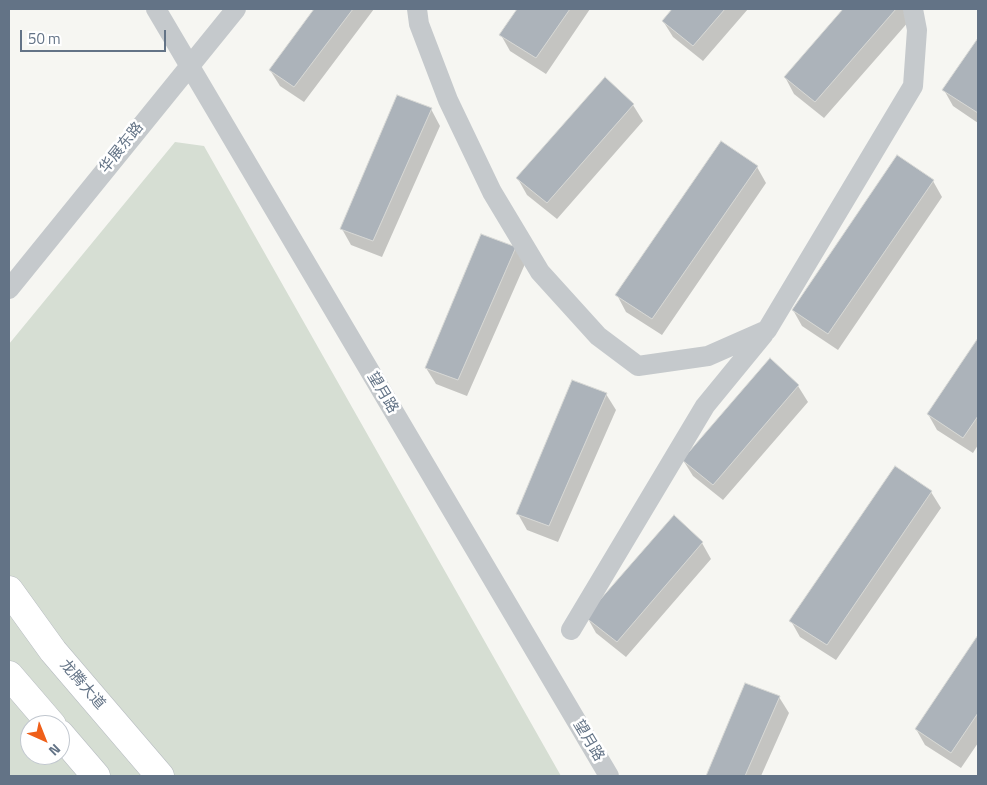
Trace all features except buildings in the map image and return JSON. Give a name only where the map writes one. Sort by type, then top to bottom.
[{"type":"main road","name":"龙腾大道","points":[[9,590],[53,651],[160,776]]},
{"type":"main road","points":[[9,675],[43,715]]},
{"type":"main road","points":[[70,746],[96,776]]},
{"type":"street","name":"望月路","points":[[156,9],[609,776]]},
{"type":"street","name":"华展东路","points":[[9,289],[236,9]]},
{"type":"street","points":[[417,9],[419,24],[448,100],[492,192],[540,272],[598,336],[638,366],[708,356],[767,330]]},
{"type":"street","points":[[571,630],[705,406],[767,330],[913,86],[917,30],[913,9]]},
{"type":"shaded area","points":[[175,142],[204,146],[561,776],[9,776],[9,344]]}]
